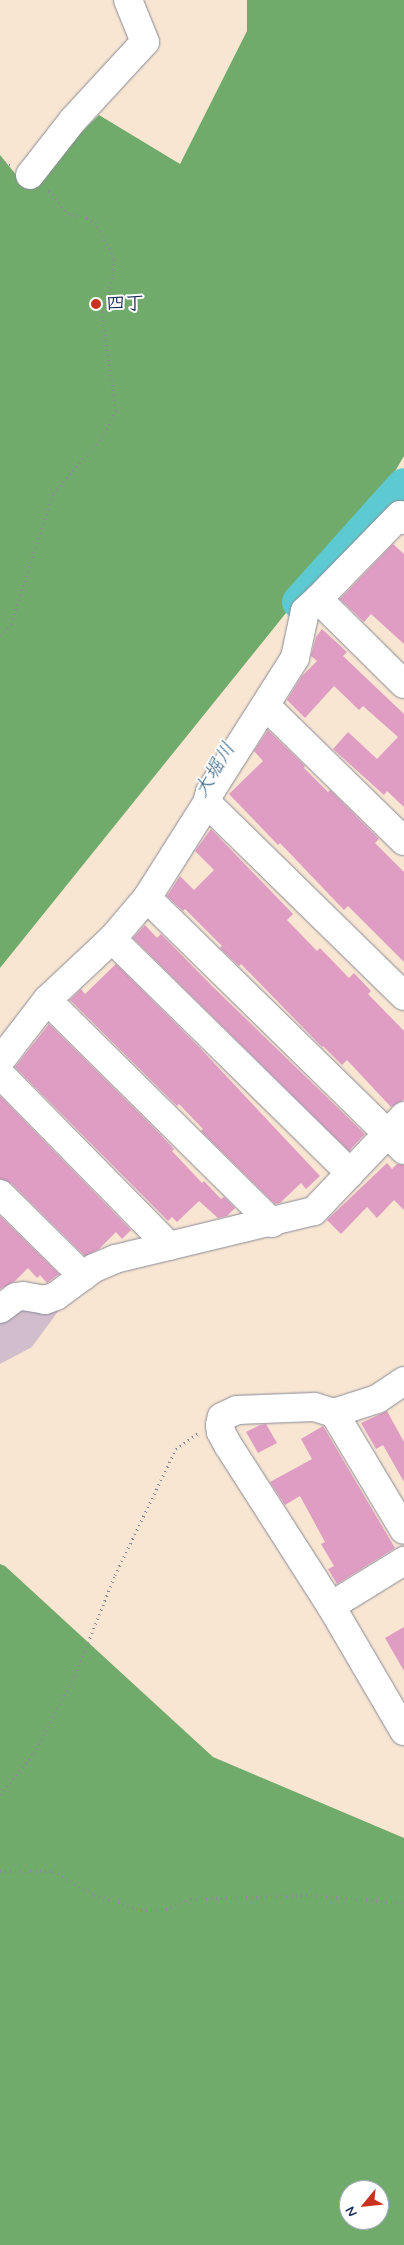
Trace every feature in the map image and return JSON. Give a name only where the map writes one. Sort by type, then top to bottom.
[{"type":"street","points":[[30,175],[73,120],[145,42],[128,0]]},
{"type":"street","points":[[0,1061],[47,1000],[112,939],[147,898],[206,803],[210,792],[295,658],[305,611],[403,514]]},
{"type":"street","points":[[318,599],[404,684]]},
{"type":"street","points":[[266,706],[404,841]]},
{"type":"street","points":[[206,803],[404,996]]},
{"type":"street","points":[[0,1309],[16,1297],[23,1296],[45,1300],[50,1298],[94,1268],[114,1260],[272,1223],[314,1211],[350,1173],[398,1133],[147,898]]},
{"type":"street","points":[[112,939],[350,1173]]},
{"type":"street","points":[[47,1000],[272,1223]]},
{"type":"street","points":[[0,1074],[169,1246]]},
{"type":"street","points":[[0,1194],[83,1276]]},
{"type":"street","points":[[404,1381],[377,1400],[334,1413],[314,1408],[247,1409],[229,1413],[222,1417],[221,1420],[221,1432],[225,1439],[331,1606],[404,1731]]},
{"type":"street","points":[[334,1413],[404,1530]]},
{"type":"street","points":[[331,1606],[404,1561]]},
{"type":"path","points":[[0,635],[11,624],[53,493],[102,438],[116,410],[102,317],[113,275],[114,258],[96,224],[87,218],[69,214],[50,191],[30,175]]},
{"type":"path","points":[[0,1794],[34,1754],[75,1675],[115,1575],[176,1449],[203,1429],[221,1420]]},
{"type":"path","points":[[0,1871],[53,1871],[94,1895],[141,1910],[166,1909],[190,1899],[311,1894],[404,1903]]},
{"type":"shaded area","points":[[20,1309],[59,1310],[32,1347],[0,1364],[0,1322]]},
{"type":"green space","points":[[247,0],[404,0],[404,456],[381,495],[0,968],[0,155],[26,187],[99,115],[180,164],[247,31]]},
{"type":"green space","points":[[0,1564],[5,1566],[213,1757],[404,1838],[404,2245],[0,2245]]},
{"type":"building","points":[[393,544],[404,554],[404,644],[371,614],[364,622],[340,599]]},
{"type":"building","points":[[322,629],[347,652],[343,656],[404,714],[404,807],[387,791],[384,795],[333,749],[348,732],[377,759],[398,737],[363,706],[359,710],[334,686],[305,718],[287,700],[302,676],[317,661],[311,656],[316,637]]},
{"type":"building","points":[[268,730],[305,766],[304,768],[328,792],[330,790],[379,839],[375,843],[404,872],[404,962],[348,906],[344,910],[280,843],[278,845],[229,794],[263,761],[254,751]]},
{"type":"building","points":[[211,829],[293,914],[287,920],[317,951],[320,948],[349,978],[354,973],[371,991],[368,994],[404,1031],[404,1099],[402,1101],[391,1107],[347,1060],[342,1065],[241,964],[239,966],[220,948],[222,946],[185,909],[183,911],[167,896],[180,876],[194,890],[214,870],[195,851]]},
{"type":"building","points":[[145,925],[157,938],[161,934],[365,1134],[349,1151],[133,938]]},
{"type":"building","points":[[116,964],[199,1047],[320,1176],[306,1189],[301,1183],[280,1203],[275,1204],[201,1131],[203,1129],[179,1104],[177,1106],[70,1000],[81,989],[85,994]]},
{"type":"building","points":[[49,1024],[154,1128],[174,1149],[172,1151],[202,1183],[204,1181],[221,1199],[224,1197],[235,1208],[227,1216],[218,1218],[199,1201],[177,1222],[172,1217],[168,1221],[15,1067]]},
{"type":"building","points":[[0,1096],[131,1230],[122,1239],[116,1232],[99,1249],[85,1256],[11,1183],[0,1179]]},
{"type":"building","points":[[387,1163],[392,1169],[397,1164],[404,1165],[404,1210],[394,1200],[377,1218],[367,1207],[341,1234],[327,1220]]},
{"type":"building","points":[[0,1216],[59,1274],[47,1283],[40,1275],[37,1278],[28,1268],[15,1281],[0,1289]]},
{"type":"building","points":[[387,1411],[404,1442],[404,1482],[383,1445],[376,1449],[361,1423]]},
{"type":"building","points":[[266,1424],[277,1443],[258,1453],[246,1432]]},
{"type":"building","points":[[323,1426],[395,1548],[337,1584],[328,1569],[334,1566],[321,1544],[325,1542],[300,1496],[285,1505],[270,1482],[312,1459],[301,1439]]},
{"type":"building","points":[[404,1627],[404,1671],[385,1638]]},
{"type":"waterway","name":"大堀川","points":[[299,602],[404,485]]},
{"type":"place","name":"四丁","points":[[96,304]]}]
